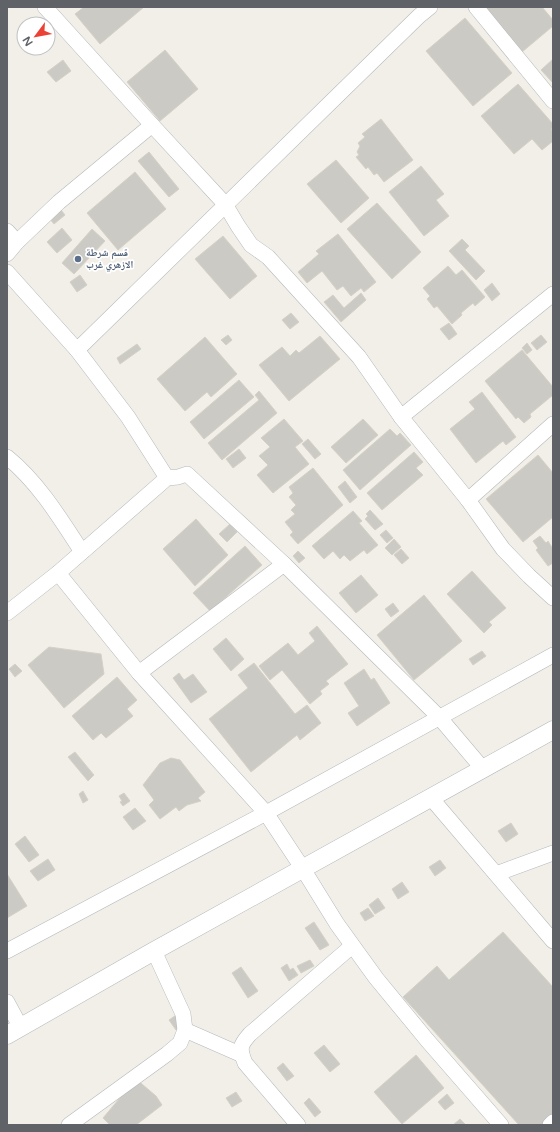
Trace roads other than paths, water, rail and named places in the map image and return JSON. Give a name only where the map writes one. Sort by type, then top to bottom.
[{"type":"street","points":[[45,7],[225,204],[251,245],[268,257],[359,357],[401,417],[468,500],[503,548],[529,576],[553,598]]},
{"type":"street","points":[[77,350],[225,204],[415,12],[430,7]]},
{"type":"street","points":[[476,7],[553,101]]},
{"type":"street","points":[[7,254],[12,236],[59,202],[152,125]]},
{"type":"street","points":[[7,272],[77,350],[128,417],[167,478]]},
{"type":"street","points":[[401,417],[553,294]]},
{"type":"street","points":[[468,500],[553,424]]},
{"type":"street","points":[[7,457],[17,464],[48,501],[82,552]]},
{"type":"street","points":[[7,613],[58,573],[167,478],[178,478],[187,474],[284,564],[439,717],[483,769]]},
{"type":"street","points":[[139,673],[284,564]]},
{"type":"street","points":[[58,573],[139,673],[266,813],[337,924],[376,978],[399,1007],[502,1125]]},
{"type":"street","points":[[7,952],[266,813],[553,655]]},
{"type":"street","points":[[7,1002],[14,1032],[154,951],[553,730]]},
{"type":"street","points":[[431,798],[553,941]]},
{"type":"street","points":[[496,874],[553,853]]},
{"type":"street","points":[[298,1125],[245,1063],[242,1056],[241,1047],[244,1040],[250,1034],[352,946]]},
{"type":"street","points":[[69,1125],[86,1120],[180,1043],[185,1030],[183,1014],[154,951]]},
{"type":"street","points":[[185,1030],[242,1056]]},
{"type":"street","points":[[550,1125],[553,1122]]},
{"type":"place","name":"قسم شرطة الازهري غرب","points":[[78,259]]}]
